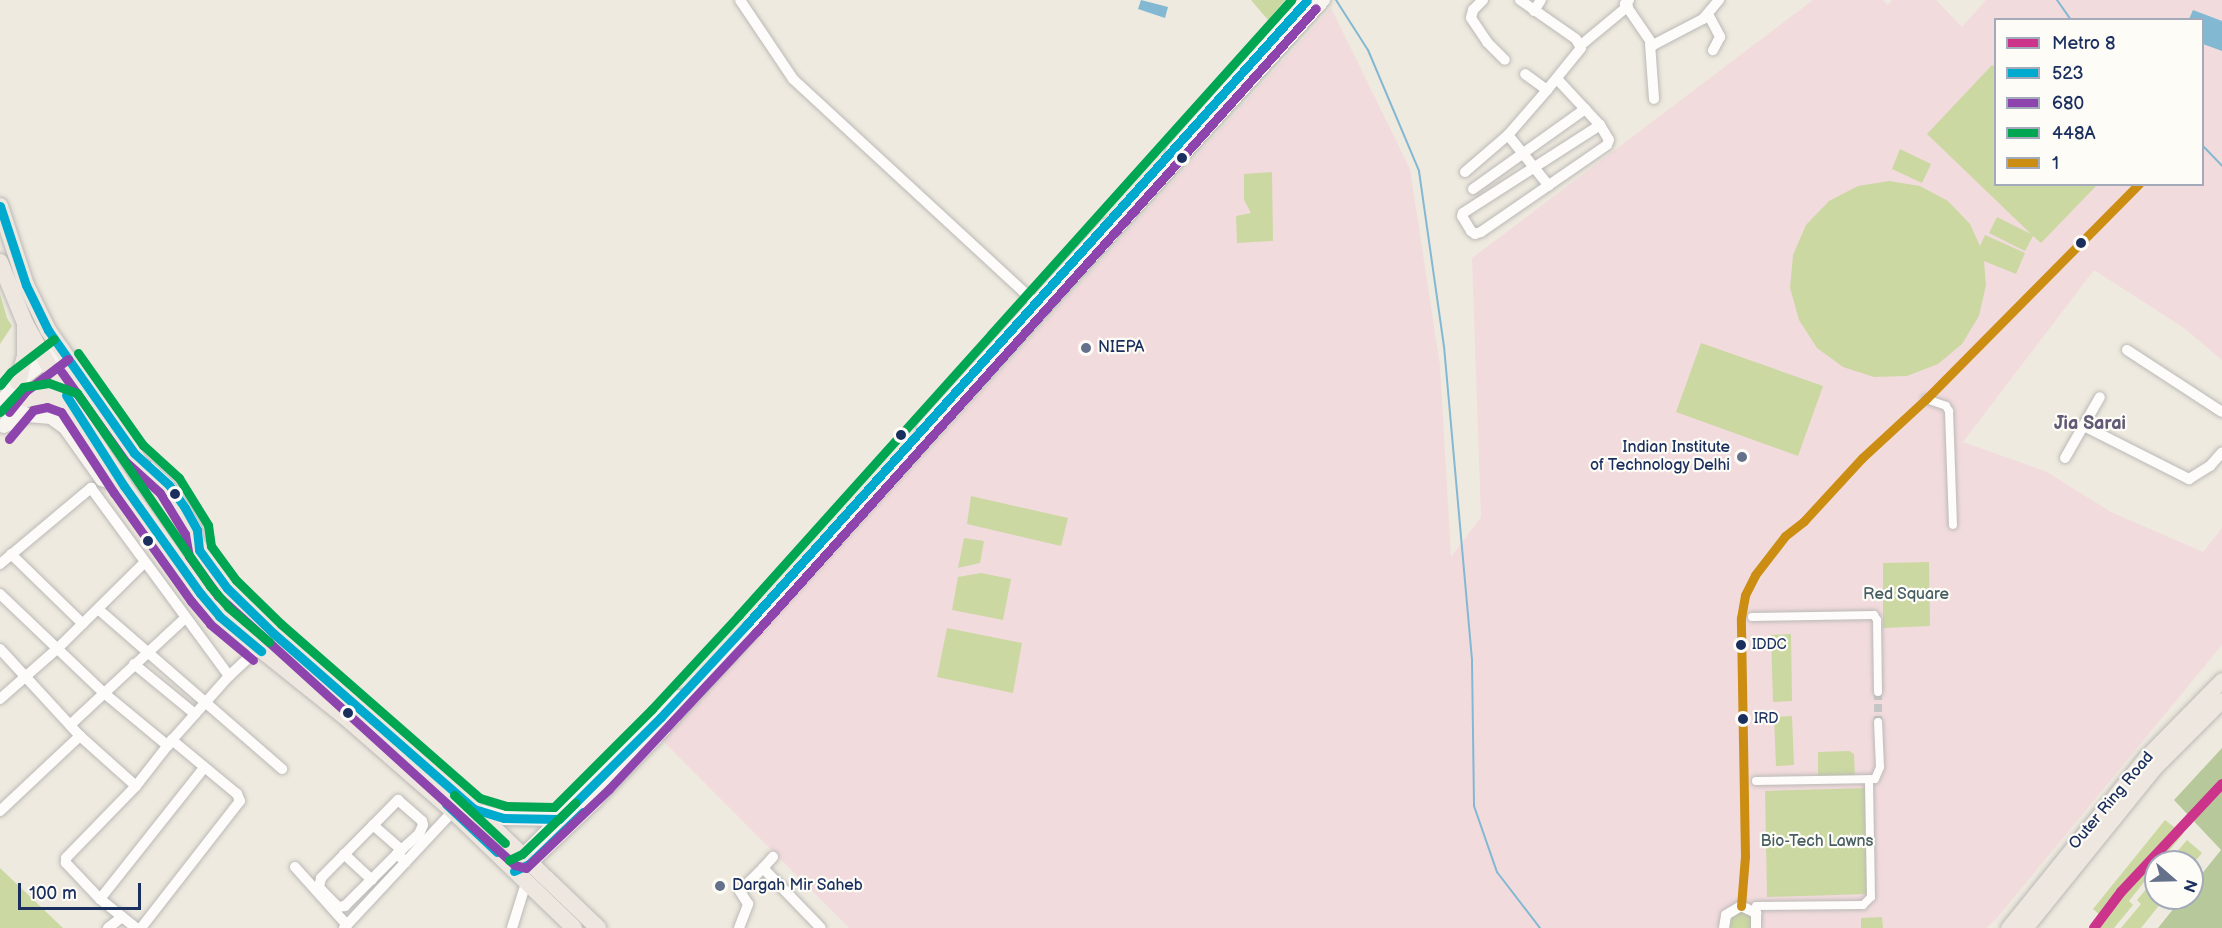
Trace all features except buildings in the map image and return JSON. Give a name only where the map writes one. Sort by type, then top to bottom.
[{"type":"highway","points":[[0,206],[26,285],[57,360],[69,402],[124,486],[219,616],[344,716],[497,852],[523,868],[597,928]]},
{"type":"highway","points":[[0,262],[25,323],[134,453],[227,588],[474,809],[574,928]]},
{"type":"highway","points":[[18,382],[24,356],[25,323]]},
{"type":"highway","points":[[26,399],[48,395],[69,402]]},
{"type":"main road","points":[[523,868],[559,819],[600,781],[723,650],[1307,0]]},
{"type":"main road","points":[[523,868],[657,736],[1323,0]]},
{"type":"main road","points":[[0,404],[18,382],[57,360]]},
{"type":"main road","points":[[2,429],[57,360]]},
{"type":"main road","points":[[2,429],[28,415],[51,417],[65,427],[102,479],[124,486]]},
{"type":"main road","name":"Outer Ring Road","points":[[2008,928],[2146,757],[2222,680]]},
{"type":"main road","name":"Outer Ring Road","points":[[2025,928],[2155,767],[2222,700]]},
{"type":"main road","points":[[474,809],[504,818],[559,819]]},
{"type":"street","points":[[740,0],[793,79],[1035,302]]},
{"type":"street","points":[[1483,0],[1472,12],[1471,18],[1487,42],[1505,60]]},
{"type":"street","points":[[1520,0],[1581,45]]},
{"type":"street","points":[[1534,11],[1541,0]]},
{"type":"street","points":[[1650,44],[1654,45],[1708,15],[1719,0]]},
{"type":"street","points":[[1465,172],[1508,135],[1558,80],[1579,52],[1581,45],[1629,3],[1650,44],[1654,99]]},
{"type":"street","points":[[1708,15],[1720,37],[1713,50]]},
{"type":"street","points":[[1525,74],[1547,90]]},
{"type":"street","points":[[1558,80],[1600,125],[1609,140],[1606,147],[1481,232],[1475,234],[1471,231],[1462,216],[1463,213],[1600,125]]},
{"type":"street","points":[[1473,189],[1585,108]]},
{"type":"street","points":[[1508,135],[1549,186]]},
{"type":"street","points":[[2127,350],[2222,412]]},
{"type":"street","points":[[2065,458],[2100,397]]},
{"type":"street","points":[[1926,399],[1946,406],[1949,411],[1953,525]]},
{"type":"street","points":[[2084,426],[2189,479],[2210,466],[2222,452]]},
{"type":"street","points":[[0,564],[91,488],[229,676]]},
{"type":"street","points":[[11,554],[82,624]]},
{"type":"street","points":[[0,699],[57,649],[144,563]]},
{"type":"street","points":[[0,594],[104,693],[237,794],[239,804],[141,928]]},
{"type":"street","points":[[98,609],[282,769]]},
{"type":"street","points":[[1752,617],[1874,615],[1877,620],[1878,692]]},
{"type":"street","points":[[70,725],[185,618]]},
{"type":"street","points":[[0,649],[80,736],[136,786]]},
{"type":"street","points":[[136,928],[100,899],[66,863],[66,858],[136,786],[229,676],[258,649]]},
{"type":"street","points":[[134,664],[195,714]]},
{"type":"street","points":[[1756,781],[1869,780],[1877,777],[1880,770],[1878,722]]},
{"type":"street","points":[[0,811],[80,736]]},
{"type":"street","points":[[100,899],[204,768]]},
{"type":"street","points":[[1756,906],[1863,905],[1871,897],[1869,780]]},
{"type":"street","points":[[295,867],[346,926],[402,855],[423,825],[402,801],[398,800],[318,883],[338,907],[345,906],[372,880],[402,855],[453,811]]},
{"type":"street","points":[[373,825],[402,855]]},
{"type":"street","points":[[345,854],[372,880]]},
{"type":"street","points":[[739,928],[748,905],[740,891],[773,858]]},
{"type":"street","points":[[512,928],[523,868]]},
{"type":"street","points":[[764,868],[821,928]]},
{"type":"street","points":[[1724,928],[1726,915],[1741,906],[1756,913],[1756,928]]},
{"type":"street","points":[[108,928],[122,916]]},
{"type":"shaded area","name":"Indian Institute of Technology Delhi","points":[[1813,0],[1883,0],[1888,5],[1892,0],[1936,0],[1962,27],[1986,0],[2222,0],[2222,360],[2184,328],[2094,270],[1963,442],[2047,472],[2111,512],[2203,552],[2222,528],[2222,645],[1997,918],[1986,928],[849,928],[663,741],[1331,8],[1410,169],[1440,365],[1451,557],[1481,517],[1472,258]]},
{"type":"green space","points":[[1251,0],[1285,0],[1268,20]]},
{"type":"green space","points":[[1992,65],[1994,66],[1994,186],[2096,186],[2041,243],[2033,236],[2025,251],[1989,233],[1997,217],[2031,234],[1927,134]]},
{"type":"green space","points":[[1900,149],[1931,164],[1922,183],[1892,169]]},
{"type":"green space","points":[[1272,172],[1273,241],[1237,243],[1236,216],[1251,213],[1244,200],[1244,174]]},
{"type":"green space","points":[[1889,181],[1920,186],[1948,201],[1970,224],[1980,246],[1985,235],[2025,253],[2016,274],[1984,261],[1986,285],[1979,316],[1962,344],[1938,364],[1907,376],[1874,377],[1843,367],[1817,348],[1799,320],[1790,288],[1793,255],[1806,225],[1829,201],[1858,186]]},
{"type":"green space","points":[[0,294],[7,318],[12,326],[0,344]]},
{"type":"green space","points":[[1701,343],[1823,386],[1798,456],[1676,412]]},
{"type":"green space","points":[[971,496],[1068,518],[1061,546],[967,524]]},
{"type":"green space","points":[[964,538],[984,541],[980,563],[958,568]]},
{"type":"green space","name":"Red Square","points":[[1929,562],[1930,626],[1883,628],[1883,563]]},
{"type":"green space","points":[[981,573],[1011,579],[1003,620],[952,610],[958,577]]},
{"type":"green space","points":[[947,628],[1022,643],[1013,693],[937,677]]},
{"type":"green space","points":[[1791,634],[1792,701],[1773,702],[1771,635]]},
{"type":"green space","points":[[1792,716],[1794,765],[1776,766],[1774,717]]},
{"type":"green space","points":[[2222,748],[2222,928],[2158,928],[2172,910],[2204,910],[2204,871],[2221,850],[2174,800]]},
{"type":"green space","points":[[1849,751],[1854,754],[1855,779],[1818,779],[1818,752]]},
{"type":"green space","name":"Bio-Tech Lawns","points":[[1866,788],[1868,894],[1767,897],[1765,791]]},
{"type":"green space","points":[[2165,820],[2183,834],[2170,850],[2144,850],[2144,882],[2129,901],[2133,905],[2114,928],[2092,928],[2101,916],[2093,909]]},
{"type":"green space","points":[[2187,840],[2199,850],[2178,850]]},
{"type":"green space","points":[[0,868],[63,928],[0,928]]},
{"type":"green space","points":[[2144,892],[2144,910],[2155,910],[2141,928],[2121,928],[2141,904],[2137,900]]},
{"type":"green space","points":[[1738,910],[1753,914],[1754,928],[1727,928],[1729,916]]},
{"type":"green space","points":[[1882,917],[1883,928],[1861,928],[1861,918]]},
{"type":"water","points":[[1141,0],[1168,7],[1165,18],[1138,9]]},
{"type":"water","points":[[2193,10],[2222,21],[2222,51],[2204,44],[2204,18],[2189,18]]},
{"type":"waterway","points":[[1336,0],[1368,50],[1419,171],[1444,346],[1472,661],[1474,806],[1497,872],[1540,928]]},
{"type":"waterway","points":[[2057,0],[2070,18]]},
{"type":"waterway","points":[[2204,147],[2222,166]]},
{"type":"tunnel","points":[[1878,692],[1878,722]]},
{"type":"metro line","name":"8","points":[[2094,928],[2121,892],[2222,784]]},
{"type":"transit line","name":"448A","points":[[78,353],[143,445],[179,478],[208,525],[211,546],[236,580],[281,624],[480,798],[506,806],[554,807],[652,709],[738,616],[1291,0]]},
{"type":"transit line","name":"523","points":[[0,206],[26,285],[48,330],[134,453],[169,485],[185,508],[197,530],[199,550],[227,588],[273,633],[474,809],[504,818],[559,819],[661,717],[747,624],[1307,0]]},
{"type":"transit line","name":"680","points":[[58,367],[125,461],[160,493],[185,534],[189,556],[218,596],[515,865],[526,868],[609,789],[756,632],[1316,8]]},
{"type":"transit line","name":"1","points":[[1741,906],[1745,856],[1741,618],[1745,595],[1755,575],[1785,536],[1804,521],[1862,458],[1926,399],[2137,186]]},
{"type":"transit line","name":"448A","points":[[0,385],[11,372],[54,339]]},
{"type":"transit line","name":"680","points":[[9,412],[26,391],[68,359]]},
{"type":"transit line","name":"448A","points":[[0,412],[23,387],[49,383],[77,393],[210,586],[228,607],[269,642]]},
{"type":"transit line","name":"523","points":[[66,395],[124,486],[200,593],[219,616],[261,651]]},
{"type":"transit line","name":"680","points":[[9,439],[33,410],[47,407],[61,412],[114,493],[191,601],[210,624],[253,660]]},
{"type":"transit line","name":"448A","points":[[454,795],[505,843]]},
{"type":"transit line","name":"448A","points":[[509,860],[522,854],[575,803]]},
{"type":"transit line","name":"523","points":[[446,804],[497,852]]},
{"type":"transit line","name":"523","points":[[514,871],[529,864],[583,812]]},
{"type":"place","name":"NIEPA","points":[[1086,348]]},
{"type":"place","name":"Indian Institute of Technology Delhi","points":[[1742,457]]},
{"type":"place","name":"IDDC","points":[[1741,645]]},
{"type":"place","name":"IRD","points":[[1743,719]]},
{"type":"place","name":"Dargah Mir Saheb","points":[[720,886]]},
{"type":"district","name":"Jia Sarai","points":[[2090,424]]}]
